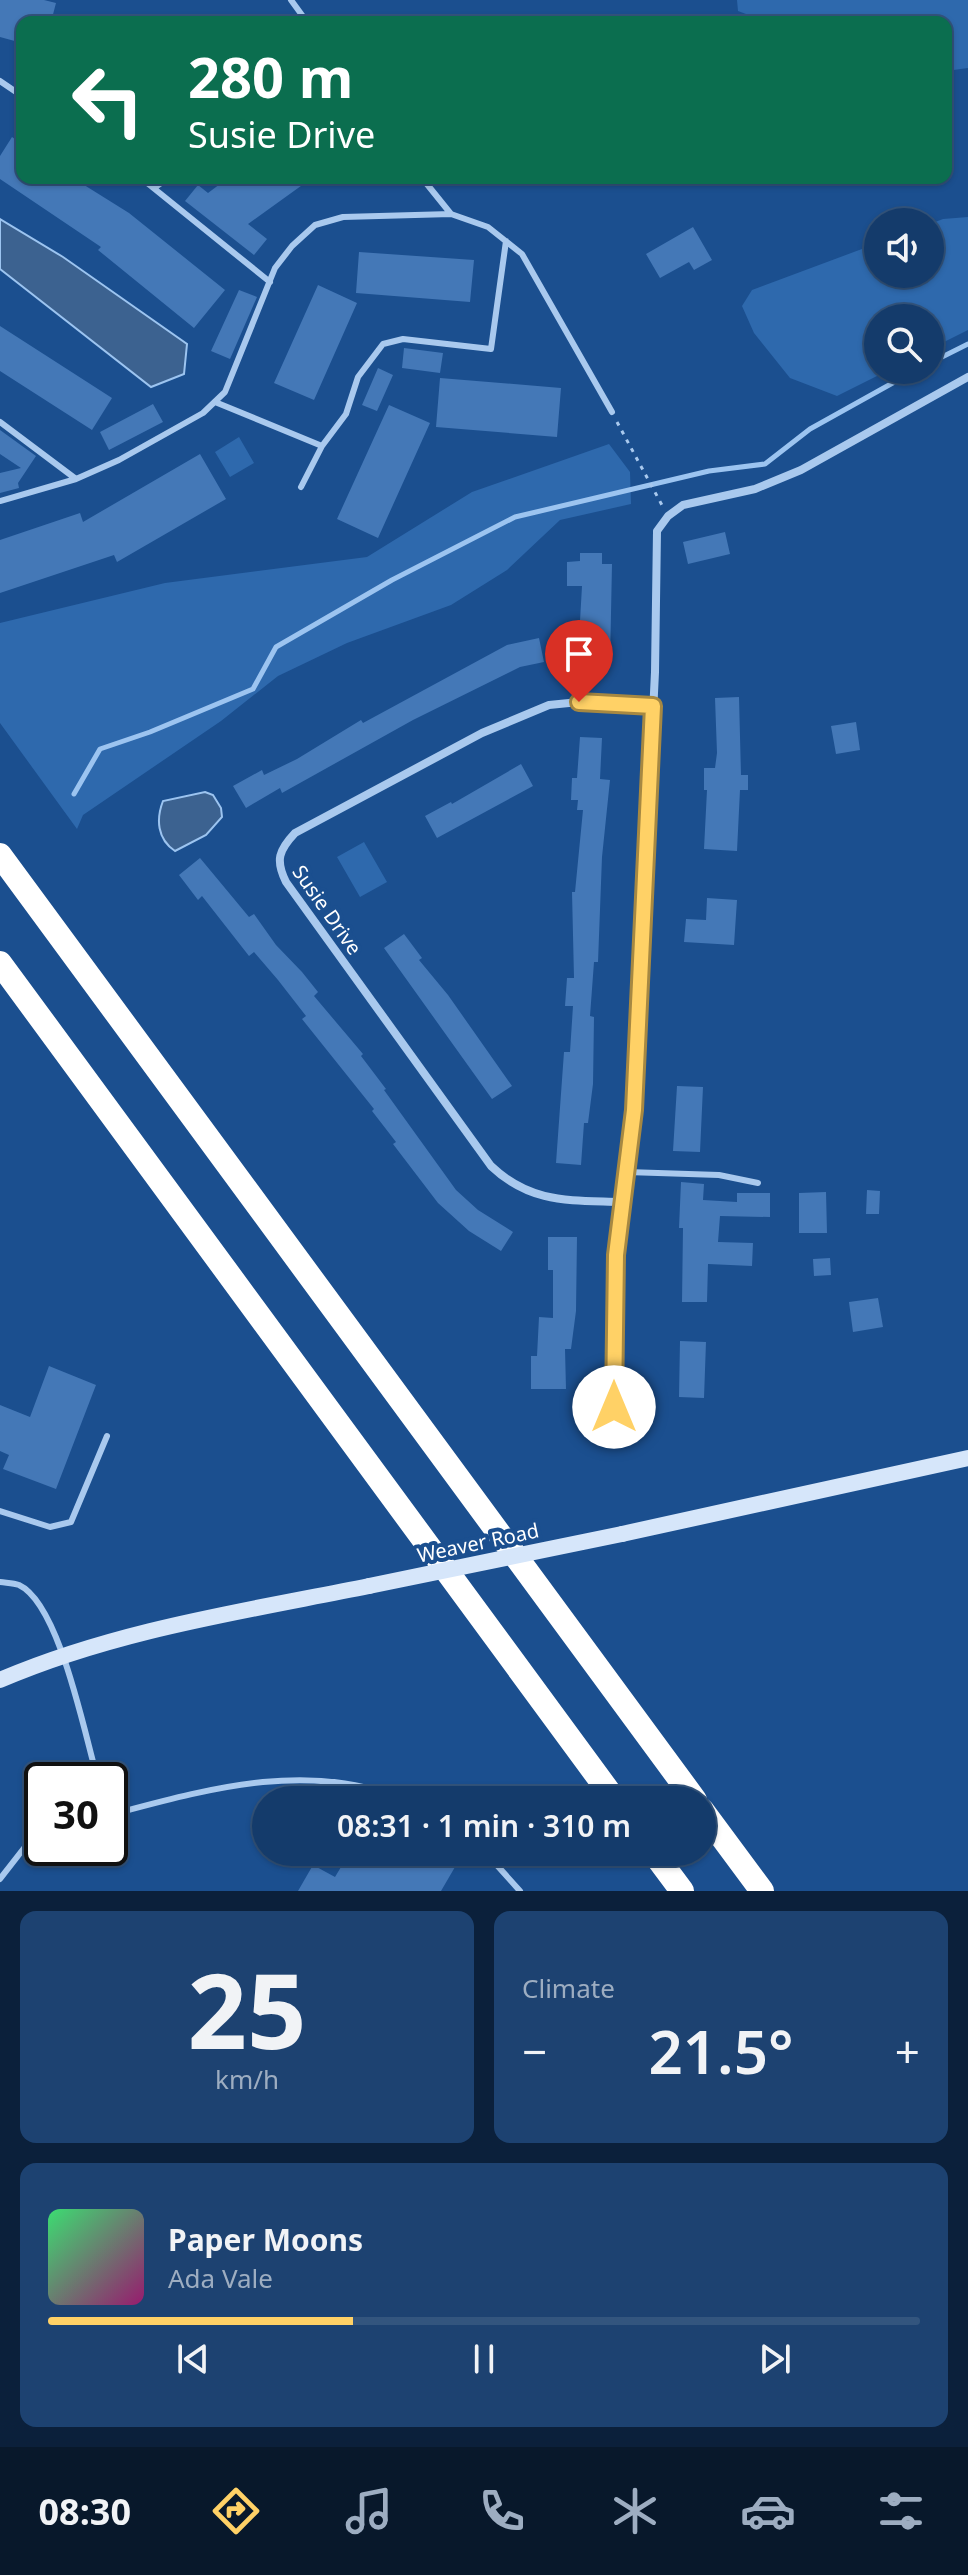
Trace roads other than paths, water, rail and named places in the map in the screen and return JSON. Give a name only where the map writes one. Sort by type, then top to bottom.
[{"type":"highway","points":[[0,855],[685,1786]]},
{"type":"highway","points":[[0,963],[605,1786]]},
{"type":"highway","points":[[716,1829],[762,1891]]},
{"type":"highway","points":[[663,1866],[682,1891]]},
{"type":"main road","name":"Weaver Road","points":[[0,1680],[64,1656],[195,1622],[622,1534],[968,1458]]},
{"type":"street","points":[[599,1436],[614,1407],[615,1294],[621,1202],[634,1110],[653,706],[657,531],[668,516],[683,505],[755,489],[801,470],[968,377]]},
{"type":"street","name":"Susie Drive","points":[[621,1202],[554,1199],[516,1186],[491,1166],[286,882],[279,868],[278,856],[282,846],[295,833],[482,733],[549,705],[579,702],[653,706]]},
{"type":"lane","points":[[149,184],[270,282]]},
{"type":"lane","points":[[154,188],[160,184]]},
{"type":"lane","points":[[427,184],[451,214]]},
{"type":"lane","points":[[0,501],[76,479],[119,460],[191,420],[215,402],[225,392],[275,268],[292,246],[315,225],[343,217],[451,214],[488,227],[522,254],[612,412]]},
{"type":"lane","points":[[301,487],[322,446],[346,414],[358,377],[383,344],[403,339],[491,349],[506,241]]},
{"type":"lane","points":[[215,402],[322,446]]},
{"type":"lane","points":[[0,422],[76,479]]},
{"type":"lane","points":[[627,1172],[719,1175],[758,1183]]},
{"type":"lane","points":[[0,1511],[50,1527],[71,1522],[107,1436]]},
{"type":"lane","points":[[0,1582],[20,1586],[47,1615],[64,1656],[93,1762]]},
{"type":"lane","points":[[128,1810],[213,1787],[297,1779],[372,1786]]},
{"type":"lane","points":[[0,1879],[24,1848]]},
{"type":"lane","points":[[498,1866],[520,1891]]},
{"type":"waterway","points":[[944,356],[968,344]]},
{"type":"waterway","points":[[74,794],[100,749],[150,732],[253,689],[276,647],[392,580],[515,517],[709,471],[765,464],[810,429],[891,384]]}]
